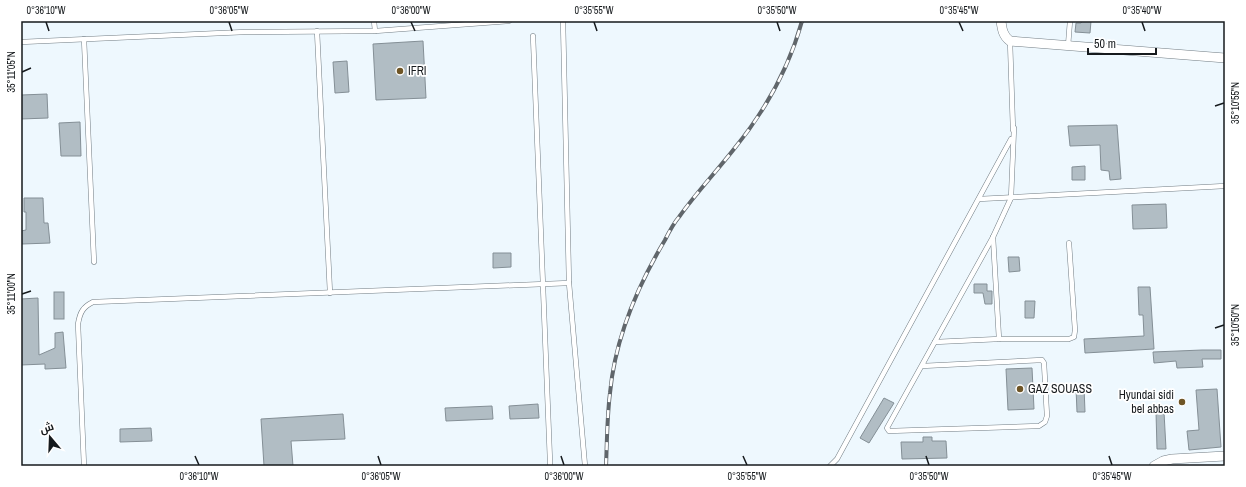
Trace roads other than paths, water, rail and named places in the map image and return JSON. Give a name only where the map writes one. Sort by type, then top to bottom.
[{"type":"street","points":[[1001,21],[1003,32],[1006,38],[1010,41],[1225,58]]},
{"type":"street","points":[[1154,466],[1163,461],[1172,459],[1225,456]]},
{"type":"lane","points":[[374,21],[375,31]]},
{"type":"lane","points":[[21,42],[245,32],[375,31],[509,21]]},
{"type":"lane","points":[[564,21],[569,282],[585,466]]},
{"type":"lane","points":[[1068,46],[1070,21]]},
{"type":"lane","points":[[317,31],[330,293]]},
{"type":"lane","points":[[533,36],[550,466]]},
{"type":"lane","points":[[84,39],[94,262]]},
{"type":"lane","points":[[922,366],[1042,360],[1044,363],[1047,416],[1045,422],[1039,426],[888,430],[887,428],[993,236],[1011,198],[1014,128],[1010,41]]},
{"type":"lane","points":[[830,466],[836,459],[979,199],[1010,142],[1014,128]]},
{"type":"lane","points":[[979,199],[1225,186]]},
{"type":"lane","points":[[993,236],[999,339]]},
{"type":"lane","points":[[935,342],[999,339],[1069,339],[1074,337],[1076,330],[1069,242]]},
{"type":"lane","points":[[84,466],[78,324],[79,314],[85,306],[93,302],[102,300],[330,293],[569,282]]},
{"type":"railway","points":[[606,466],[608,411],[617,353],[622,333],[645,276],[675,222],[745,135],[766,104],[783,72],[797,38],[802,21]]},
{"type":"place","name":"IFRI","points":[[400,71]]},
{"type":"place","name":"GAZ SOUASS","points":[[1020,389]]},
{"type":"place","name":"Hyundai sidi bel abbas","points":[[1182,402]]}]
